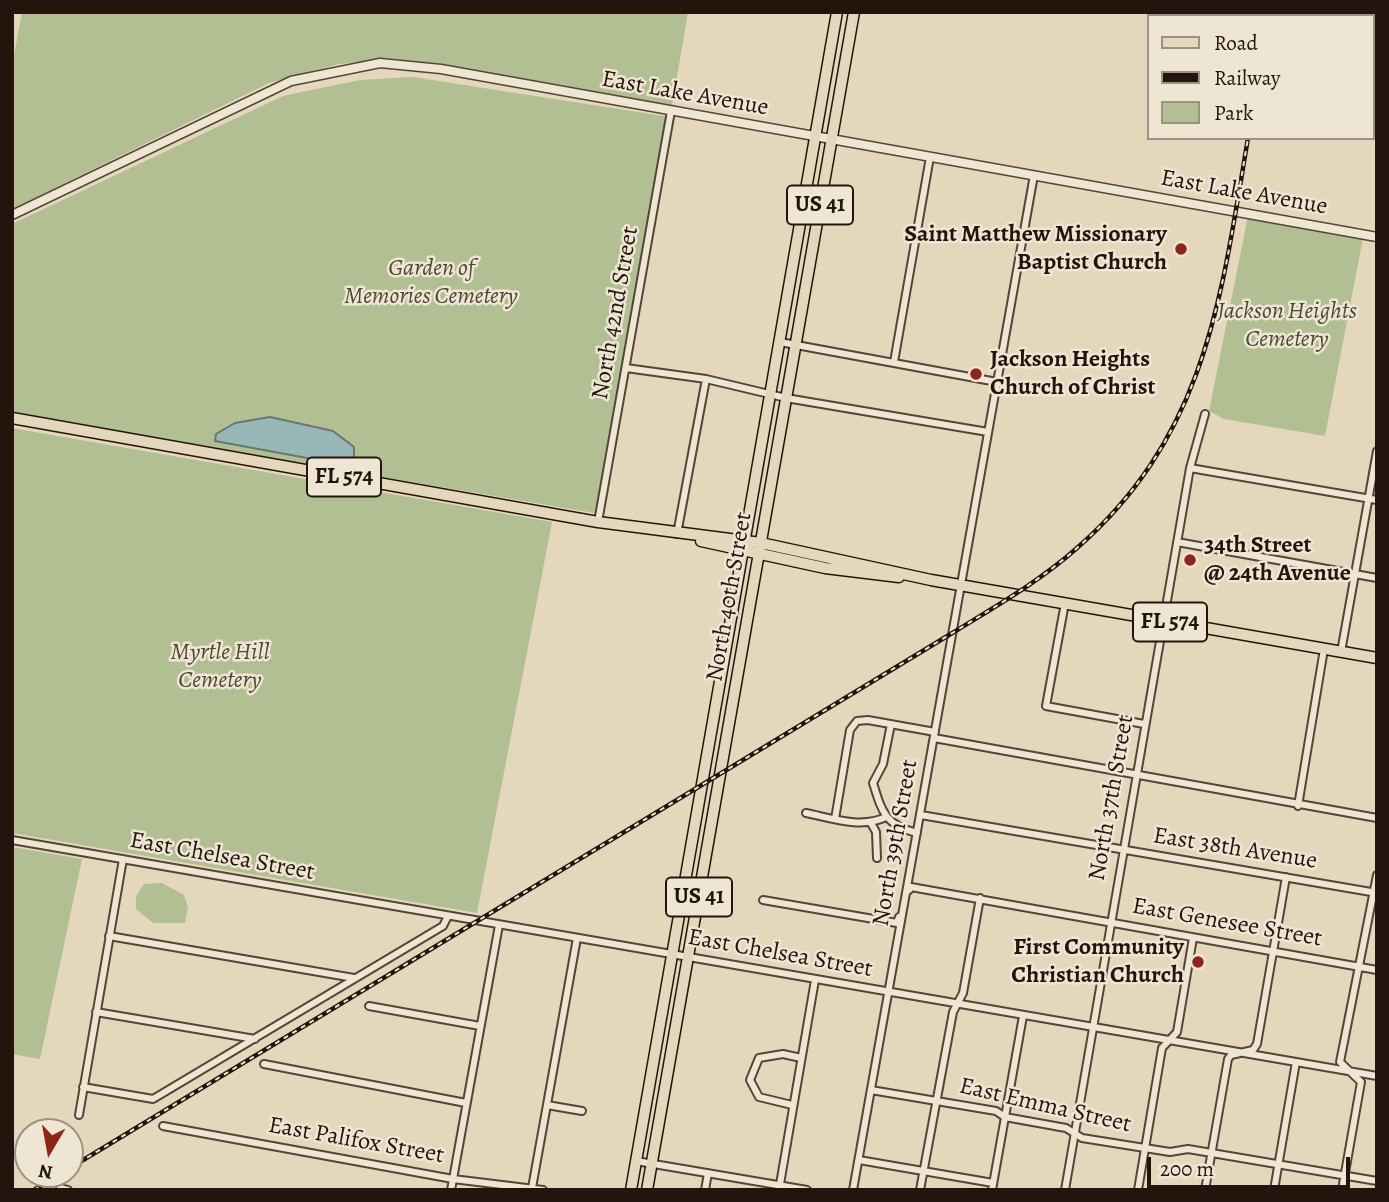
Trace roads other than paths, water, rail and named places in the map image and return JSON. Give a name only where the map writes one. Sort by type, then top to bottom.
[{"type":"main road","name":"North 40th Street","points":[[631,1190],[836,12]]},
{"type":"main road","name":"North 40th Street","points":[[647,1190],[853,12]]},
{"type":"main road","name":"FL 574","points":[[12,418],[598,522],[677,534],[761,542],[931,580]]},
{"type":"main road","name":"FL 574","points":[[677,534],[759,556],[963,585],[1377,658]]},
{"type":"street","name":"East Lake Avenue","points":[[12,215],[291,81],[380,63],[441,69],[1377,237]]},
{"type":"street","name":"North 42nd Street","points":[[598,522],[671,111]]},
{"type":"street","points":[[894,362],[930,157]]},
{"type":"street","name":"North 39th Street","points":[[853,1190],[1034,176]]},
{"type":"street","points":[[797,240],[813,243]]},
{"type":"street","points":[[780,342],[997,382]]},
{"type":"street","points":[[626,368],[706,379],[786,398],[988,432]]},
{"type":"street","points":[[677,534],[706,379]]},
{"type":"street","name":"North 37th Street","points":[[1065,1190],[1190,468],[1205,414]]},
{"type":"street","points":[[1341,652],[1377,451]]},
{"type":"street","points":[[1190,468],[1377,500]]},
{"type":"street","points":[[1177,542],[1377,578]]},
{"type":"street","points":[[1065,603],[1046,706],[1144,724]]},
{"type":"street","points":[[1298,806],[1324,649]]},
{"type":"street","points":[[720,684],[736,686]]},
{"type":"street","points":[[835,819],[850,730],[862,720],[1298,806],[1377,818]]},
{"type":"street","points":[[891,724],[883,764],[873,783],[886,817],[900,828],[917,833]]},
{"type":"street","points":[[806,813],[872,823],[886,817]]},
{"type":"street","name":"East 38th Avenue","points":[[921,815],[1375,893]]},
{"type":"street","points":[[872,823],[878,843],[877,859]]},
{"type":"street","points":[[695,827],[711,830]]},
{"type":"street","name":"East Chelsea Street","points":[[12,840],[1377,1076]]},
{"type":"street","points":[[79,1115],[123,859]]},
{"type":"street","points":[[1342,1190],[1360,1082],[1353,1072],[1340,1062],[1377,875]]},
{"type":"street","points":[[1205,1190],[1228,1059],[1231,1055],[1253,1051],[1258,1044],[1286,877]]},
{"type":"street","name":"East Genesee Street","points":[[763,900],[897,923],[911,887],[1377,970]]},
{"type":"street","points":[[920,1190],[955,1004],[964,993],[980,898]]},
{"type":"street","points":[[83,1087],[153,1099],[443,926],[448,916]]},
{"type":"street","points":[[451,1190],[499,925]]},
{"type":"street","points":[[109,936],[354,978]]},
{"type":"street","points":[[532,1188],[577,938]]},
{"type":"street","points":[[1138,1190],[1162,1048],[1177,1032],[1193,938]]},
{"type":"street","points":[[780,1187],[815,980]]},
{"type":"street","points":[[369,1006],[480,1026]]},
{"type":"street","points":[[96,1012],[255,1039]]},
{"type":"street","points":[[859,1160],[993,1186],[1023,1016]]},
{"type":"street","points":[[792,1105],[759,1097],[750,1080],[759,1058],[783,1054],[800,1058]]},
{"type":"street","points":[[653,1061],[669,1064]]},
{"type":"street","points":[[1274,1190],[1296,1062]]},
{"type":"street","points":[[264,1064],[466,1103]]},
{"type":"street","name":"East Emma Street","points":[[871,1090],[996,1111],[1005,1118],[1066,1128],[1074,1136],[1170,1152],[1188,1149],[1377,1181]]},
{"type":"street","points":[[547,1105],[582,1111]]},
{"type":"street","points":[[643,1122],[659,1125]]},
{"type":"street","name":"East Palifox Street","points":[[163,1126],[453,1179],[543,1190]]},
{"type":"street","points":[[636,1161],[807,1190]]},
{"type":"street","points":[[705,1190],[708,1173]]},
{"type":"water","points":[[270,417],[333,431],[354,447],[354,459],[334,463],[215,441],[216,434],[235,423]]},
{"type":"railway","points":[[84,1160],[986,613],[1077,548],[1121,504],[1155,458],[1181,410],[1201,360],[1216,308],[1248,140]]},
{"type":"place","name":"Saint Matthew Missionary Baptist Church","points":[[1181,249]]},
{"type":"place","name":"Jackson Heights Church of Christ","points":[[976,374]]},
{"type":"place","name":"34th Street @ 24th Avenue","points":[[1190,560]]},
{"type":"place","name":"First Community Christian Church","points":[[1198,962]]},
{"type":"park label","name":"Garden of Memories Cemetery","points":[[431,283]]},
{"type":"park label","name":"Jackson Heights Cemetery","points":[[1287,326]]},
{"type":"park label","name":"Myrtle Hill Cemetery","points":[[220,667]]}]
